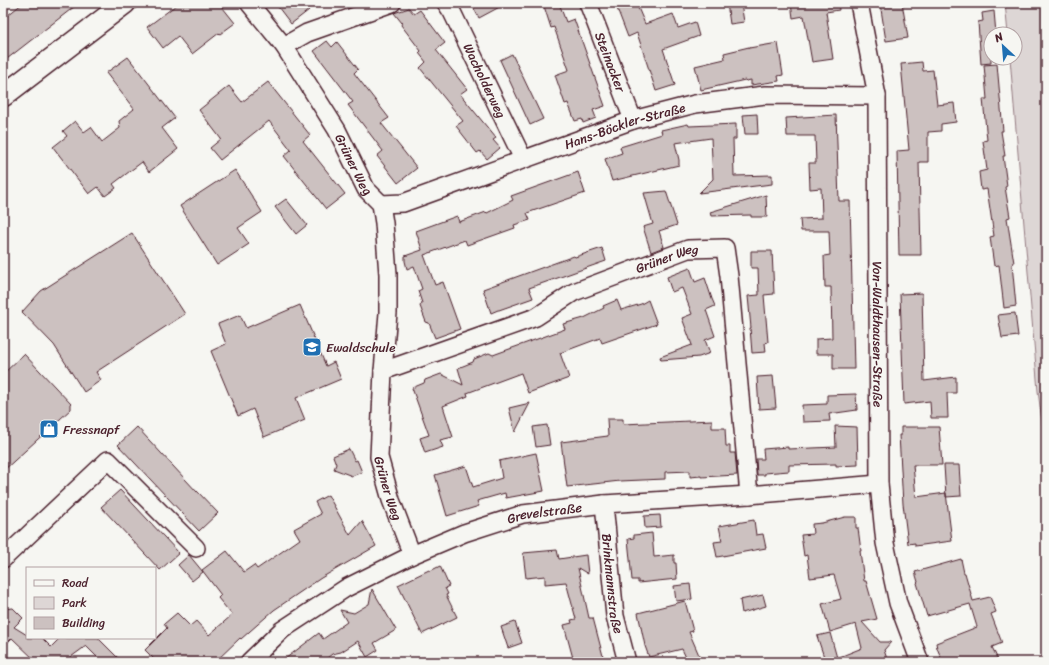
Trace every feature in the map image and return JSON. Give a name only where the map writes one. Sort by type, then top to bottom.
[{"type":"street","points":[[3,96],[125,3]]},
{"type":"street","name":"Grüner Weg","points":[[249,3],[284,46],[338,130],[366,189],[382,204],[388,274],[388,313],[383,371],[379,457],[391,500],[412,555]]},
{"type":"street","points":[[284,46],[307,33],[392,3]]},
{"type":"street","name":"Wacholderweg","points":[[446,3],[452,12],[523,159]]},
{"type":"street","name":"Steinacker","points":[[588,3],[633,120]]},
{"type":"street","name":"Von-Waldthausen-Straße","points":[[859,3],[876,96],[879,484],[885,543],[898,603],[920,662]]},
{"type":"street","name":"Hans-Böckler-Straße","points":[[382,204],[403,204],[633,120],[695,104],[765,95],[876,96]]},
{"type":"street","name":"Grüner Weg","points":[[383,371],[536,316],[574,292],[688,249],[725,248],[729,276],[749,495]]},
{"type":"street","points":[[3,559],[108,460],[196,548]]},
{"type":"street","name":"Grevelstraße","points":[[249,662],[282,630],[346,588],[412,555],[464,533],[523,514],[604,504],[749,495],[879,484]]},
{"type":"street","name":"Brinkmannstraße","points":[[604,504],[615,616],[627,662]]},
{"type":"green space","points":[[1005,3],[1046,3],[1046,453],[1038,391],[1011,66],[1023,66],[1023,26],[1007,26]]},
{"type":"building","points":[[23,3],[79,3],[3,62],[3,19]]},
{"type":"building","points":[[179,3],[219,3],[235,23],[220,34],[219,33],[192,54],[178,36],[163,48],[147,27]]},
{"type":"building","points":[[275,3],[303,3],[309,10],[291,24]]},
{"type":"building","points":[[471,3],[507,3],[479,18]]},
{"type":"building","points":[[543,3],[559,3],[566,22],[574,19],[605,106],[593,110],[596,118],[583,123],[582,119],[575,121],[568,103],[565,104],[555,75],[569,70],[554,27],[551,28]]},
{"type":"building","points":[[615,3],[636,3],[645,24],[673,14],[678,28],[695,22],[699,36],[663,49],[675,85],[656,91],[637,33],[628,37]]},
{"type":"building","points":[[727,3],[741,3],[744,22],[730,24]]},
{"type":"building","points":[[791,3],[838,3],[839,10],[826,12],[833,59],[812,62],[804,16],[793,18]]},
{"type":"building","points":[[880,3],[902,3],[908,38],[886,41]]},
{"type":"building","points":[[409,8],[414,14],[420,10],[445,43],[436,50],[467,89],[460,94],[496,138],[493,140],[500,148],[487,159],[480,151],[477,153],[456,126],[463,121],[420,68],[426,62],[419,53],[421,51],[401,25],[402,23],[394,13]]},
{"type":"building","points":[[994,11],[995,26],[983,26],[983,64],[981,64],[978,22],[983,21],[982,13]]},
{"type":"building","points":[[327,41],[332,47],[337,42],[358,69],[354,73],[389,118],[381,123],[417,168],[398,183],[377,156],[383,151],[348,105],[353,102],[314,51]]},
{"type":"building","points":[[778,43],[783,75],[778,76],[779,81],[751,85],[751,80],[745,80],[701,90],[695,66],[725,59],[724,53],[749,47]]},
{"type":"building","points":[[512,54],[543,119],[530,125],[500,60]]},
{"type":"building","points":[[128,57],[175,118],[162,128],[178,149],[149,172],[142,162],[113,184],[116,188],[105,196],[98,187],[89,194],[53,147],[67,136],[63,131],[75,121],[84,132],[91,127],[102,142],[120,128],[119,121],[134,109],[106,73]]},
{"type":"building","points":[[922,62],[923,71],[933,70],[937,105],[954,103],[956,122],[941,124],[941,131],[928,132],[928,162],[919,162],[921,255],[899,255],[897,151],[909,150],[901,64]]},
{"type":"building","points":[[984,66],[997,66],[1003,131],[1001,131],[1005,156],[1003,156],[1007,186],[1005,187],[1010,217],[1007,218],[1014,263],[1012,264],[1016,306],[1004,308],[999,265],[994,266],[990,237],[994,236],[987,189],[981,190],[979,172],[987,170],[983,141],[987,140],[983,99],[987,99]]},
{"type":"building","points":[[268,82],[310,135],[303,141],[345,194],[326,209],[284,156],[291,150],[269,121],[220,160],[210,148],[221,139],[199,110],[229,86],[242,102]]},
{"type":"building","points":[[757,114],[758,134],[745,134],[743,115]]},
{"type":"building","points":[[836,115],[839,201],[850,201],[854,369],[833,369],[833,354],[816,354],[816,339],[832,338],[831,287],[825,287],[824,256],[830,255],[829,231],[801,231],[800,219],[822,218],[821,188],[810,189],[809,163],[816,163],[815,136],[787,136],[786,118]]},
{"type":"building","points":[[688,124],[689,126],[736,124],[736,139],[733,139],[734,176],[772,175],[772,184],[699,193],[713,179],[711,138],[675,143],[679,165],[612,181],[605,159],[622,153],[620,147],[662,134],[661,130]]},
{"type":"building","points":[[235,170],[262,212],[238,228],[249,244],[217,265],[180,206]]},
{"type":"building","points":[[578,172],[585,193],[527,213],[530,220],[514,225],[515,228],[467,245],[465,240],[424,255],[435,285],[443,282],[460,329],[435,338],[429,323],[426,322],[420,306],[422,303],[418,291],[422,289],[414,266],[407,269],[405,261],[405,256],[422,250],[416,231],[457,216],[459,222],[486,212],[487,213],[513,200],[511,196]]},
{"type":"building","points":[[666,191],[677,225],[659,231],[664,247],[651,252],[643,227],[653,224],[644,193]]},
{"type":"building","points":[[766,195],[767,217],[751,217],[751,215],[711,216],[710,212]]},
{"type":"building","points":[[286,199],[307,225],[296,234],[275,207]]},
{"type":"building","points":[[132,233],[185,314],[96,372],[101,380],[84,392],[54,345],[22,312],[41,291]]},
{"type":"building","points":[[602,248],[606,261],[529,288],[533,298],[491,313],[483,289],[574,256],[575,257]]},
{"type":"building","points":[[751,251],[772,251],[774,294],[764,295],[768,342],[765,343],[766,352],[752,353],[748,296],[759,295],[758,268],[751,268]]},
{"type":"building","points":[[690,268],[695,282],[705,278],[715,306],[706,310],[715,336],[705,340],[710,353],[699,357],[661,360],[660,357],[692,345],[682,318],[692,314],[682,288],[672,292],[667,277]]},
{"type":"building","points":[[922,293],[924,381],[956,377],[956,393],[947,393],[948,418],[931,418],[930,401],[904,404],[900,294]]},
{"type":"building","points":[[617,300],[621,310],[641,304],[648,300],[657,324],[602,343],[600,338],[560,353],[569,378],[528,393],[521,373],[467,393],[468,396],[443,406],[453,437],[440,440],[443,447],[425,453],[420,438],[429,435],[412,388],[424,383],[425,380],[441,374],[463,385],[458,368],[473,362],[474,359],[489,353],[493,355],[565,329],[563,324],[584,318],[604,308],[603,306]]},
{"type":"building","points":[[300,305],[326,366],[334,362],[341,379],[296,398],[305,420],[264,437],[253,409],[238,416],[211,351],[226,344],[218,324],[240,315],[246,328]]},
{"type":"building","points":[[1015,313],[1018,336],[1002,338],[998,315]]},
{"type":"building","points":[[24,354],[71,404],[71,409],[3,471],[3,374]]},
{"type":"building","points":[[773,376],[776,408],[759,409],[757,377]]},
{"type":"building","points":[[856,394],[857,410],[829,414],[830,421],[803,422],[802,405],[827,404],[827,395]]},
{"type":"building","points":[[530,403],[515,432],[509,408]]},
{"type":"building","points":[[607,419],[623,419],[623,424],[712,420],[712,428],[725,428],[726,446],[730,446],[730,453],[735,453],[737,475],[690,477],[690,471],[665,472],[665,479],[620,481],[567,487],[561,442],[608,436]]},
{"type":"building","points":[[547,425],[550,445],[536,447],[533,427]]},
{"type":"building","points":[[835,426],[857,427],[858,465],[789,465],[789,471],[757,475],[756,459],[764,459],[763,449],[788,447],[788,449],[836,447]]},
{"type":"building","points":[[137,427],[218,513],[199,531],[118,445]]},
{"type":"building","points":[[901,427],[939,427],[942,465],[913,465],[916,497],[946,493],[952,541],[915,546],[915,543],[908,544],[903,504],[899,435],[901,435]]},
{"type":"building","points":[[349,449],[355,461],[357,460],[362,472],[352,476],[334,469],[336,464],[333,456]]},
{"type":"building","points":[[536,453],[544,491],[506,498],[505,493],[477,501],[479,506],[447,516],[435,475],[466,466],[473,487],[502,478],[499,461]]},
{"type":"building","points":[[944,465],[959,465],[961,496],[946,497]]},
{"type":"building","points":[[120,490],[179,553],[160,570],[101,507]]},
{"type":"building","points":[[328,495],[350,535],[362,521],[376,546],[321,578],[274,610],[241,639],[240,638],[215,662],[157,662],[145,650],[167,628],[164,624],[177,613],[190,626],[196,621],[209,635],[232,615],[218,598],[221,595],[202,570],[227,551],[244,572],[254,565],[257,569],[300,539],[294,529],[321,514],[315,502]]},
{"type":"building","points":[[660,515],[661,527],[645,528],[644,516]]},
{"type":"building","points":[[845,517],[856,517],[856,528],[858,528],[864,581],[866,581],[877,619],[862,622],[880,642],[891,642],[884,650],[888,662],[825,662],[817,636],[830,633],[837,658],[862,648],[856,624],[830,632],[822,604],[841,599],[834,575],[810,578],[807,555],[804,556],[801,535],[813,534],[812,524]]},
{"type":"building","points":[[754,520],[756,535],[763,534],[766,548],[717,557],[714,542],[722,541],[719,526]]},
{"type":"building","points":[[652,533],[654,557],[674,555],[677,579],[638,583],[638,580],[632,580],[628,539],[634,538],[634,535]]},
{"type":"building","points":[[557,550],[559,559],[586,555],[588,574],[578,568],[589,618],[593,618],[603,656],[595,658],[596,662],[574,662],[564,625],[572,623],[571,620],[576,619],[566,582],[545,584],[545,576],[526,578],[523,553]]},
{"type":"building","points":[[189,555],[203,572],[192,581],[178,565]]},
{"type":"building","points":[[961,559],[973,601],[990,597],[996,612],[991,614],[1002,643],[992,647],[999,662],[943,662],[937,648],[936,643],[977,627],[970,604],[927,616],[915,572]]},
{"type":"building","points":[[440,566],[449,586],[445,588],[448,594],[446,595],[457,617],[422,634],[398,585]]},
{"type":"building","points":[[690,584],[692,599],[676,601],[674,586]]},
{"type":"building","points":[[372,589],[396,630],[374,643],[378,650],[367,657],[358,641],[341,652],[332,654],[322,662],[281,662],[319,633],[323,639],[347,622],[340,610],[354,613],[369,604]]},
{"type":"building","points":[[763,595],[766,606],[742,613],[740,600]]},
{"type":"building","points":[[685,601],[693,631],[689,632],[702,662],[688,662],[682,649],[649,657],[645,646],[638,613]]},
{"type":"building","points":[[13,608],[23,618],[14,627],[26,634],[26,639],[43,639],[51,647],[59,639],[99,639],[122,662],[102,662],[86,646],[64,662],[37,662],[12,638],[3,647],[3,609]]},
{"type":"building","points":[[515,622],[522,643],[508,648],[501,627]]},
{"type":"place","name":"Ewaldschule","points":[[312,347]]},
{"type":"place","name":"Fressnapf","points":[[49,429]]}]
